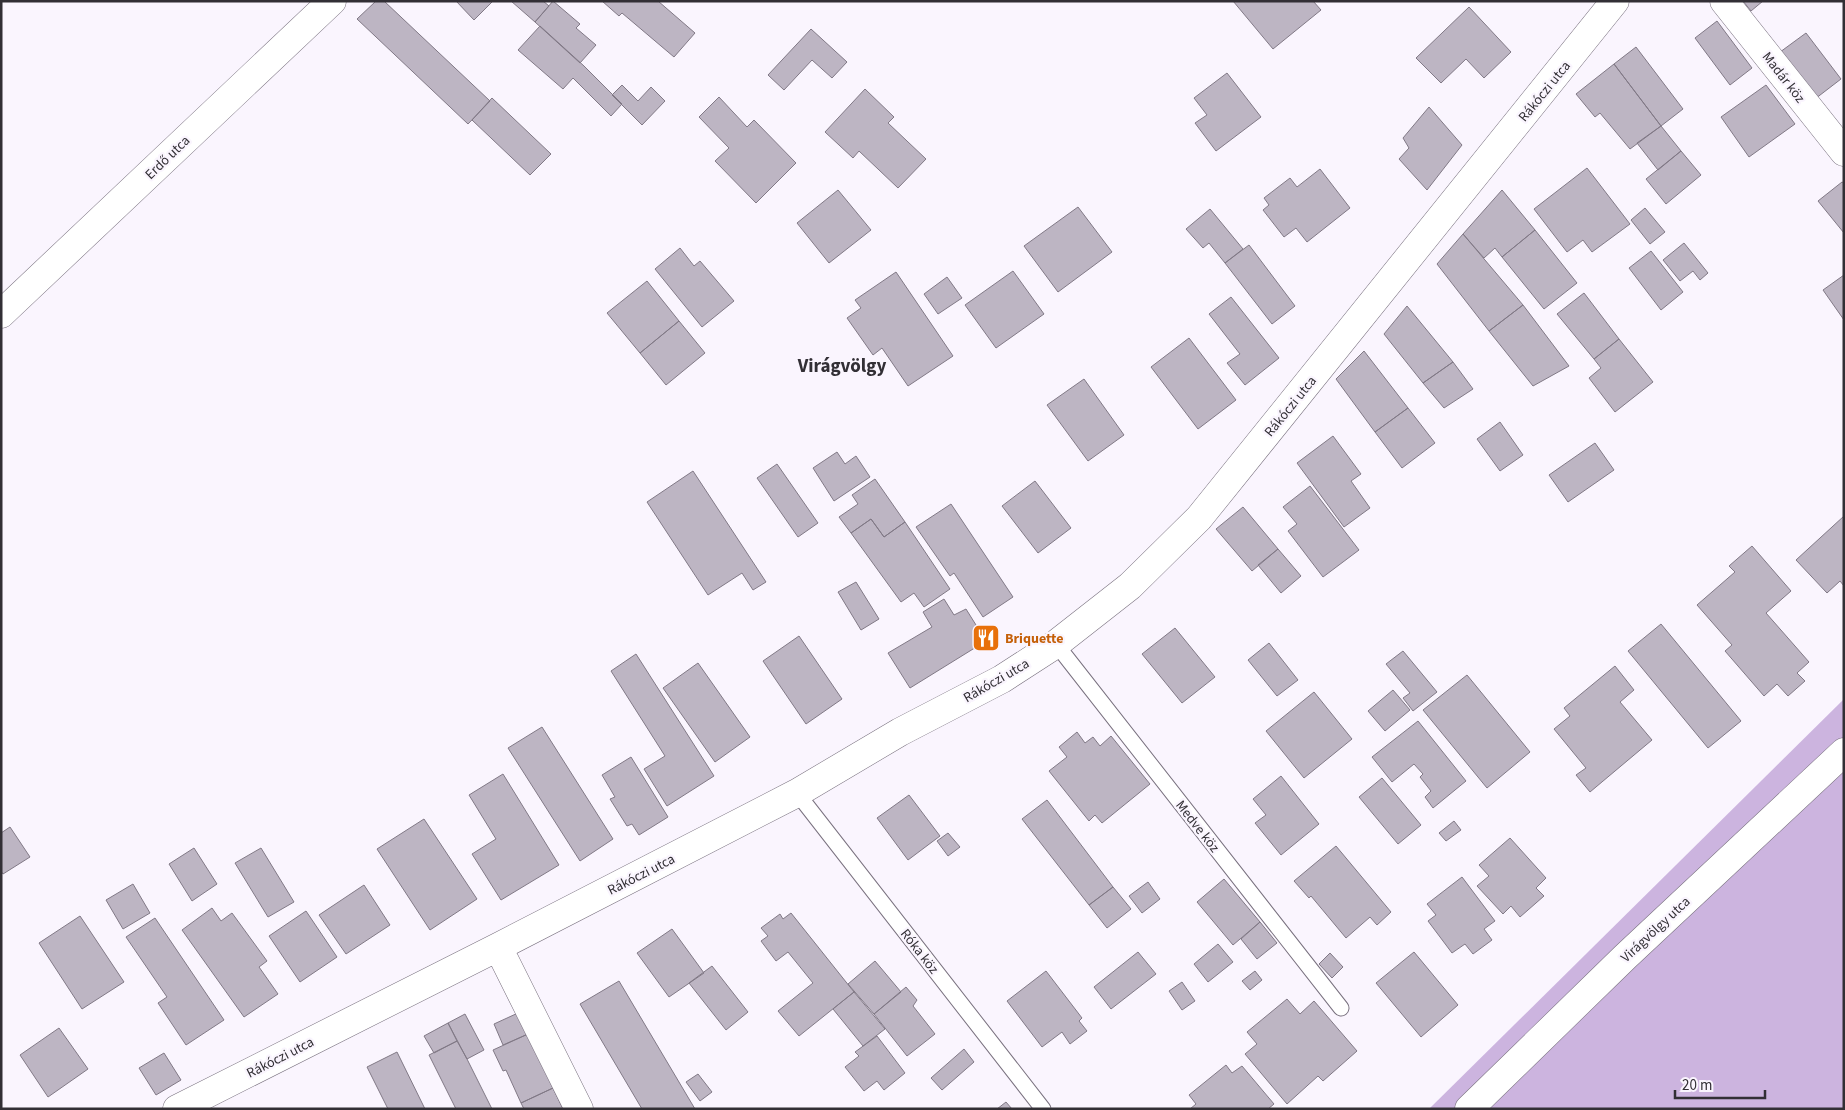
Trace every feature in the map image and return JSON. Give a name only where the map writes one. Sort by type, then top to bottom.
[{"type":"street","name":"Erdő utca","points":[[1,314],[332,1]]},
{"type":"street","name":"Rákóczi utca","points":[[177,1109],[797,793],[900,732],[1002,679],[1056,644],[1130,586],[1199,518],[1616,1]]},
{"type":"street","name":"Madár köz","points":[[1724,1],[1844,152]]},
{"type":"street","name":"Virágvölgy utca","points":[[1469,1109],[1625,956],[1844,752]]},
{"type":"street","points":[[498,947],[578,1109]]},
{"type":"lane","name":"Medve köz","points":[[1056,644],[1341,1008]]},
{"type":"lane","name":"Róka köz","points":[[797,793],[1043,1109]]},
{"type":"shaded area","points":[[1844,699],[1844,1109],[1429,1109]]},
{"type":"building","points":[[376,1],[384,1],[490,101],[468,124],[357,19]]},
{"type":"building","points":[[456,1],[493,1],[474,20]]},
{"type":"building","points":[[511,1],[543,1],[549,6],[535,22]]},
{"type":"building","points":[[553,1],[580,24],[576,28],[596,45],[580,63],[535,22]]},
{"type":"building","points":[[602,1],[658,1],[695,33],[674,57],[622,13],[619,16]]},
{"type":"building","points":[[1233,1],[1313,1],[1321,10],[1273,49]]},
{"type":"building","points":[[1743,1],[1763,1],[1751,11]]},
{"type":"building","points":[[1469,7],[1511,52],[1484,78],[1466,59],[1441,83],[1416,58]]},
{"type":"building","points":[[1717,21],[1752,68],[1730,85],[1695,38]]},
{"type":"building","points":[[540,26],[622,104],[611,116],[573,78],[563,89],[518,50]]},
{"type":"building","points":[[811,29],[847,62],[832,78],[812,60],[784,90],[768,75]]},
{"type":"building","points":[[1806,33],[1841,79],[1811,102],[1776,55]]},
{"type":"building","points":[[1636,47],[1683,109],[1661,126],[1614,64]]},
{"type":"building","points":[[1614,64],[1661,126],[1630,149],[1600,113],[1595,117],[1576,94]]},
{"type":"building","points":[[1227,73],[1261,117],[1216,151],[1195,123],[1207,115],[1194,98]]},
{"type":"building","points":[[622,85],[638,101],[651,87],[665,101],[642,125],[612,95]]},
{"type":"building","points":[[1766,85],[1795,124],[1749,157],[1721,117]]},
{"type":"building","points":[[865,89],[894,117],[888,123],[926,159],[898,188],[859,151],[853,158],[825,132]]},
{"type":"building","points":[[719,97],[747,127],[754,120],[796,163],[756,203],[715,161],[729,148],[699,117]]},
{"type":"building","points":[[492,98],[551,154],[530,175],[472,120]]},
{"type":"building","points":[[1429,107],[1462,145],[1427,190],[1399,159],[1409,148],[1403,138]]},
{"type":"building","points":[[1661,126],[1681,151],[1658,170],[1637,143]]},
{"type":"building","points":[[1681,151],[1701,175],[1666,204],[1646,179]]},
{"type":"building","points":[[1587,168],[1630,224],[1592,252],[1583,240],[1567,252],[1534,209]]},
{"type":"building","points":[[1320,169],[1350,208],[1307,242],[1296,228],[1284,237],[1263,210],[1269,205],[1264,198],[1290,178],[1297,187]]},
{"type":"building","points":[[1842,182],[1844,183],[1844,233],[1818,201]]},
{"type":"building","points":[[838,190],[871,230],[829,263],[797,223]]},
{"type":"building","points":[[1502,190],[1535,230],[1502,257],[1495,248],[1484,258],[1463,234]]},
{"type":"building","points":[[1078,207],[1112,252],[1058,292],[1024,246]]},
{"type":"building","points":[[1645,208],[1665,232],[1650,244],[1631,220]]},
{"type":"building","points":[[1210,209],[1243,249],[1225,263],[1209,243],[1203,248],[1186,229]]},
{"type":"building","points":[[1535,230],[1577,283],[1544,309],[1502,257]]},
{"type":"building","points":[[1463,234],[1523,305],[1489,331],[1437,264]]},
{"type":"building","points":[[1684,243],[1708,273],[1700,280],[1693,271],[1680,281],[1663,260]]},
{"type":"building","points":[[1249,245],[1295,306],[1272,324],[1225,263]]},
{"type":"building","points":[[680,248],[694,266],[700,261],[734,301],[702,327],[655,269]]},
{"type":"building","points":[[1651,251],[1683,292],[1661,310],[1629,268]]},
{"type":"building","points":[[1013,271],[1044,314],[996,348],[965,305]]},
{"type":"building","points":[[896,272],[953,356],[908,386],[882,348],[873,355],[847,318],[861,308],[855,300]]},
{"type":"building","points":[[1844,275],[1844,320],[1823,290]]},
{"type":"building","points":[[947,277],[962,298],[938,314],[924,294]]},
{"type":"building","points":[[647,281],[679,321],[640,353],[607,313]]},
{"type":"building","points":[[1584,293],[1619,339],[1594,359],[1557,314]]},
{"type":"building","points":[[1231,297],[1279,358],[1245,385],[1227,363],[1240,354],[1209,314]]},
{"type":"building","points":[[1523,305],[1569,366],[1533,386],[1489,331]]},
{"type":"building","points":[[1407,306],[1453,362],[1423,383],[1384,334]]},
{"type":"building","points":[[679,321],[705,353],[666,385],[640,353]]},
{"type":"building","points":[[1189,338],[1236,400],[1198,429],[1151,367]]},
{"type":"building","points":[[1619,339],[1653,382],[1615,412],[1589,378],[1601,368],[1594,359]]},
{"type":"building","points":[[1364,351],[1408,408],[1375,432],[1336,379]]},
{"type":"building","points":[[1453,362],[1473,389],[1444,408],[1423,383]]},
{"type":"building","points":[[1084,379],[1124,435],[1088,461],[1047,405]]},
{"type":"building","points":[[1408,408],[1435,443],[1402,468],[1375,432]]},
{"type":"building","points":[[1500,422],[1523,455],[1500,471],[1477,439]]},
{"type":"building","points":[[1333,436],[1361,474],[1351,481],[1370,508],[1344,527],[1297,463]]},
{"type":"building","points":[[1595,443],[1614,470],[1568,502],[1549,475]]},
{"type":"building","points":[[837,452],[845,464],[856,456],[870,477],[834,501],[813,468]]},
{"type":"building","points":[[777,464],[818,523],[798,537],[757,478]]},
{"type":"building","points":[[693,471],[766,582],[753,590],[742,573],[708,595],[647,502]]},
{"type":"building","points":[[875,479],[905,522],[884,537],[871,519],[851,533],[839,517],[858,504],[852,495]]},
{"type":"building","points":[[1035,481],[1071,528],[1038,553],[1002,506]]},
{"type":"building","points":[[1310,486],[1359,550],[1323,577],[1288,531],[1297,524],[1283,507]]},
{"type":"building","points":[[951,504],[1013,597],[983,617],[954,573],[950,576],[916,527]]},
{"type":"building","points":[[1243,507],[1278,549],[1252,571],[1216,529]]},
{"type":"building","points":[[1844,516],[1844,586],[1840,581],[1827,593],[1796,560]]},
{"type":"building","points":[[871,519],[884,537],[905,522],[950,589],[924,607],[914,593],[901,602],[851,533]]},
{"type":"building","points":[[1752,546],[1791,591],[1766,613],[1809,662],[1797,673],[1805,681],[1788,696],[1777,684],[1764,696],[1725,651],[1732,645],[1697,605],[1735,572],[1729,566]]},
{"type":"building","points":[[1278,549],[1301,576],[1281,593],[1258,565]]},
{"type":"building","points":[[856,582],[879,619],[861,630],[838,592]]},
{"type":"building","points":[[944,599],[954,615],[966,609],[986,641],[910,688],[888,653],[932,627],[923,612]]},
{"type":"building","points":[[1661,624],[1741,721],[1708,748],[1628,651]]},
{"type":"building","points":[[1175,628],[1215,677],[1182,703],[1142,654]]},
{"type":"building","points":[[799,636],[842,699],[806,724],[763,661]]},
{"type":"building","points":[[1269,643],[1298,680],[1277,696],[1248,660]]},
{"type":"building","points":[[1403,651],[1437,692],[1413,711],[1403,698],[1410,693],[1386,664]]},
{"type":"building","points":[[636,654],[714,776],[667,806],[644,769],[665,756],[611,671]]},
{"type":"building","points":[[698,663],[750,737],[715,762],[663,688]]},
{"type":"building","points":[[1615,666],[1634,690],[1620,702],[1652,740],[1590,792],[1576,775],[1586,768],[1554,729],[1570,716],[1564,708]]},
{"type":"building","points":[[1467,675],[1530,752],[1487,788],[1423,710]]},
{"type":"building","points":[[1393,690],[1410,710],[1385,731],[1368,711]]},
{"type":"building","points":[[1314,692],[1352,739],[1304,778],[1266,731]]},
{"type":"building","points":[[1418,721],[1466,781],[1433,808],[1425,797],[1431,791],[1420,777],[1423,774],[1414,764],[1392,782],[1372,757]]},
{"type":"building","points":[[542,727],[613,839],[580,861],[508,748]]},
{"type":"building","points":[[1077,732],[1085,743],[1093,737],[1100,746],[1111,736],[1150,784],[1102,823],[1095,815],[1089,821],[1049,771],[1067,757],[1059,747]]},
{"type":"building","points":[[631,757],[668,817],[639,835],[632,824],[627,826],[610,799],[615,797],[602,775]]},
{"type":"building","points":[[503,774],[559,865],[501,900],[472,854],[496,839],[469,795]]},
{"type":"building","points":[[1281,776],[1319,824],[1281,855],[1255,823],[1266,815],[1253,799]]},
{"type":"building","points":[[1382,778],[1421,825],[1398,844],[1359,797]]},
{"type":"building","points":[[909,795],[940,836],[908,860],[877,818]]},
{"type":"building","points":[[1047,800],[1113,887],[1089,905],[1022,819]]},
{"type":"building","points":[[424,819],[477,899],[430,930],[377,849]]},
{"type":"building","points":[[1454,821],[1461,830],[1446,841],[1439,833]]},
{"type":"building","points":[[10,827],[30,857],[3,874],[1,871],[1,833]]},
{"type":"building","points":[[948,833],[960,847],[948,856],[937,841]]},
{"type":"building","points":[[1510,838],[1546,878],[1536,888],[1544,896],[1520,917],[1511,906],[1503,914],[1477,886],[1489,876],[1479,865]]},
{"type":"building","points":[[1336,846],[1391,912],[1377,925],[1370,917],[1346,938],[1311,896],[1309,898],[1294,881]]},
{"type":"building","points":[[194,848],[217,884],[192,901],[169,864]]},
{"type":"building","points":[[261,848],[294,902],[268,917],[235,863]]},
{"type":"building","points":[[1462,877],[1495,921],[1484,929],[1492,940],[1473,954],[1465,944],[1452,953],[1428,921],[1436,915],[1427,904]]},
{"type":"building","points":[[1224,879],[1260,922],[1233,945],[1197,902]]},
{"type":"building","points":[[1148,882],[1160,899],[1142,913],[1129,896]]},
{"type":"building","points":[[133,884],[150,913],[123,929],[106,900]]},
{"type":"building","points":[[364,885],[390,925],[346,954],[319,915]]},
{"type":"building","points":[[1113,887],[1131,909],[1107,928],[1089,905]]},
{"type":"building","points":[[212,908],[221,921],[232,913],[267,961],[259,967],[278,994],[244,1017],[182,930]]},
{"type":"building","points":[[306,911],[337,957],[300,982],[269,936]]},
{"type":"building","points":[[791,913],[854,992],[799,1036],[778,1011],[813,983],[788,952],[776,961],[761,941],[768,936],[761,928],[780,914],[783,919]]},
{"type":"building","points":[[80,916],[124,982],[82,1009],[39,943]]},
{"type":"building","points":[[155,918],[224,1020],[186,1045],[158,1003],[167,997],[126,937]]},
{"type":"building","points":[[1260,922],[1277,943],[1257,959],[1241,939]]},
{"type":"building","points":[[672,929],[704,973],[669,997],[637,953]]},
{"type":"building","points":[[1218,944],[1233,962],[1208,982],[1194,964]]},
{"type":"building","points":[[1138,952],[1156,974],[1111,1009],[1094,987]]},
{"type":"building","points":[[1414,952],[1458,1005],[1421,1037],[1376,983]]},
{"type":"building","points":[[1330,953],[1343,967],[1332,978],[1319,964]]},
{"type":"building","points":[[875,961],[901,992],[874,1014],[848,984]]},
{"type":"building","points":[[712,966],[748,1012],[726,1030],[689,983]]},
{"type":"building","points":[[1046,971],[1082,1018],[1079,1021],[1087,1031],[1070,1044],[1062,1032],[1042,1047],[1007,1001]]},
{"type":"building","points":[[1255,971],[1262,980],[1250,990],[1242,981]]},
{"type":"building","points":[[619,981],[695,1109],[642,1109],[580,1004]]},
{"type":"building","points":[[1182,982],[1195,1001],[1182,1010],[1169,991]]},
{"type":"building","points":[[906,987],[917,1000],[913,1006],[935,1034],[907,1056],[874,1014]]},
{"type":"building","points":[[854,992],[885,1029],[863,1046],[833,1009]]},
{"type":"building","points":[[1287,999],[1300,1014],[1314,1001],[1357,1051],[1323,1081],[1318,1076],[1287,1104],[1245,1054],[1257,1044],[1247,1032]]},
{"type":"building","points":[[518,1013],[528,1034],[503,1045],[494,1024]]},
{"type":"building","points":[[465,1014],[484,1050],[467,1059],[448,1023]]},
{"type":"building","points":[[448,1023],[457,1041],[434,1053],[424,1036]]},
{"type":"building","points":[[59,1028],[88,1069],[48,1097],[20,1055]]},
{"type":"building","points":[[528,1034],[553,1088],[521,1103],[506,1070],[503,1071],[493,1050]]},
{"type":"building","points":[[877,1036],[905,1073],[884,1090],[877,1081],[864,1091],[845,1067],[859,1056],[855,1052]]},
{"type":"building","points":[[457,1041],[492,1109],[456,1109],[429,1055]]},
{"type":"building","points":[[964,1049],[974,1062],[942,1090],[931,1078]]},
{"type":"building","points":[[397,1052],[425,1109],[388,1109],[367,1067]]},
{"type":"building","points":[[164,1053],[181,1080],[156,1095],[139,1068]]},
{"type":"building","points":[[1226,1065],[1232,1073],[1242,1066],[1274,1104],[1268,1109],[1190,1109],[1196,1104],[1189,1095]]},
{"type":"building","points":[[698,1074],[712,1092],[700,1101],[686,1082]]},
{"type":"building","points":[[553,1088],[563,1109],[524,1109],[521,1103]]},
{"type":"building","points":[[1006,1102],[1012,1109],[997,1109]]},
{"type":"place","name":"Briquette","points":[[986,638]]},
{"type":"district","name":"Virágvölgy","points":[[842,365]]}]
